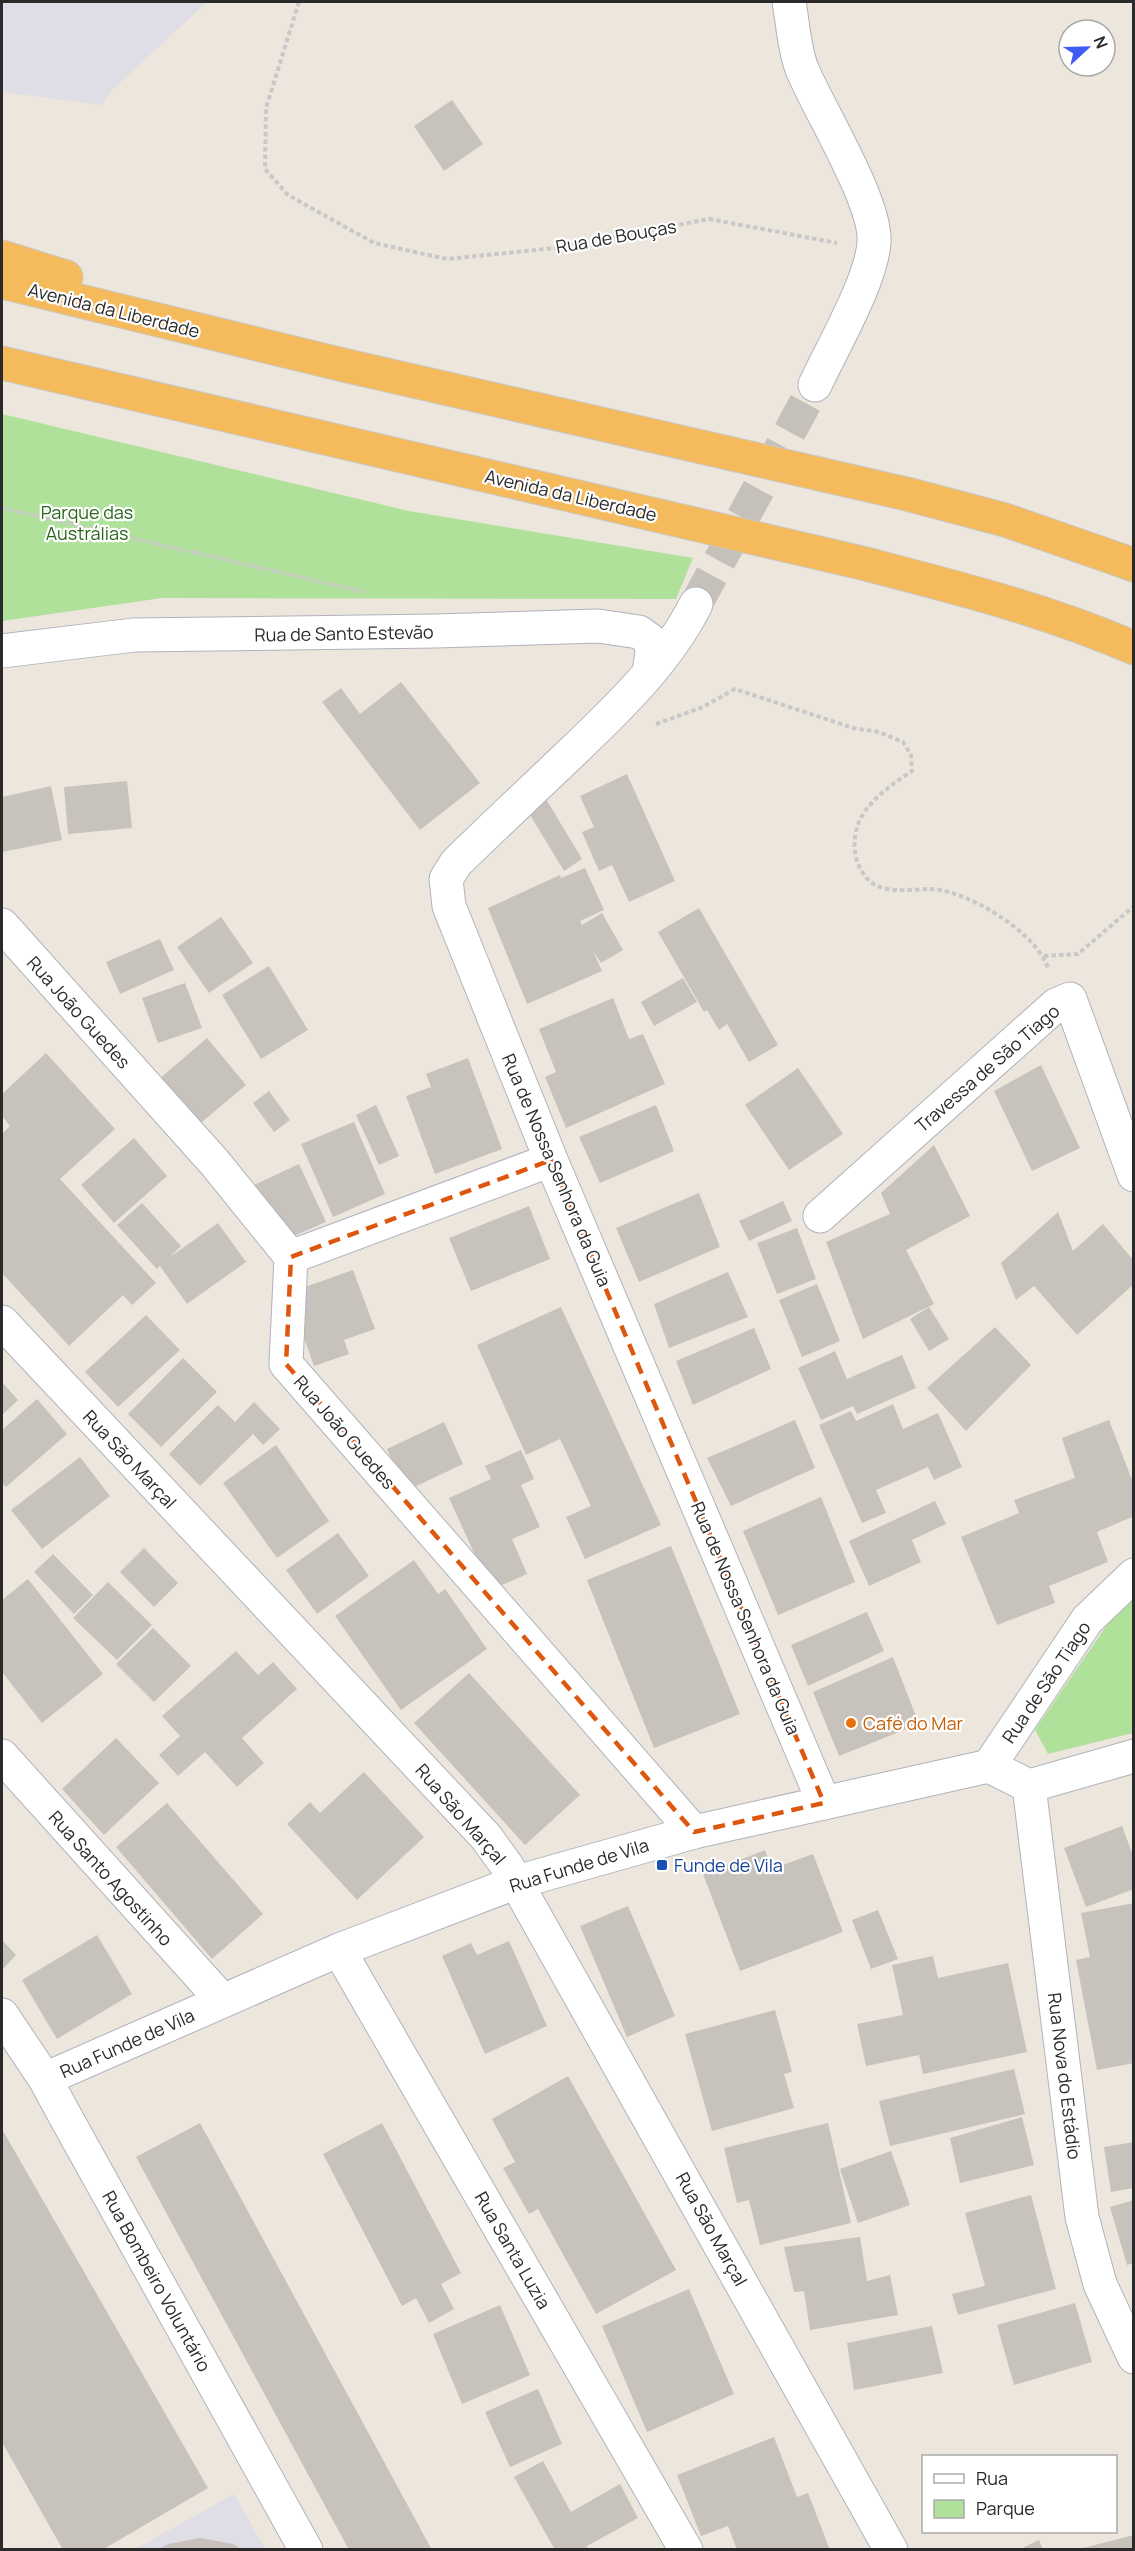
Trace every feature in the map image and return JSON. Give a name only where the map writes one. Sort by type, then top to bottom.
[{"type":"highway","points":[[2,257],[203,318],[339,364]]},
{"type":"highway","name":"Avenida da Liberdade","points":[[2,282],[339,364],[907,494],[1005,520],[1134,565]]},
{"type":"highway","name":"Avenida da Liberdade","points":[[2,363],[862,563],[995,599],[1058,619],[1134,648]]},
{"type":"street","points":[[789,2],[801,66],[859,187],[869,212],[875,240],[870,268],[814,385]]},
{"type":"street","name":"Rua de Nossa Senhora da Guia","points":[[696,604],[683,630],[650,673],[599,727],[456,863],[446,879],[449,906],[551,1160],[824,1803]]},
{"type":"street","name":"Rua de Santo Estevão","points":[[2,651],[134,636],[436,632],[598,626],[639,632],[650,640],[652,652],[650,673]]},
{"type":"street","name":"Rua João Guedes","points":[[2,925],[215,1163],[291,1257],[286,1364],[694,1832]]},
{"type":"street","name":"Travessa de São Tiago","points":[[820,1216],[1059,1003],[1070,999],[1134,1175]]},
{"type":"street","points":[[291,1257],[551,1160]]},
{"type":"street","name":"Rua São Marçal","points":[[2,1322],[486,1837],[517,1882],[891,2550]]},
{"type":"street","name":"Rua de São Tiago","points":[[989,1766],[1087,1620],[1134,1575]]},
{"type":"street","name":"Rua Santo Agostinho","points":[[2,1756],[222,2000]]},
{"type":"street","points":[[989,1766],[1029,1786],[1134,1756]]},
{"type":"street","name":"Rua Funde de Vila","points":[[45,2079],[339,1950],[517,1882],[694,1832],[989,1766]]},
{"type":"street","name":"Rua Nova do Estádio","points":[[1029,1786],[1083,2217],[1100,2284],[1134,2357]]},
{"type":"street","name":"Rua Santa Luzia","points":[[339,1950],[686,2550]]},
{"type":"street","name":"Rua Bombeiro Voluntário","points":[[2,2015],[45,2079],[306,2550]]},
{"type":"path","name":"Rua de Bouças","points":[[299,2],[266,108],[265,169],[288,195],[374,243],[447,259],[555,248],[709,219],[834,240],[870,268]]},
{"type":"path","points":[[2,508],[373,594]]},
{"type":"path","points":[[599,727],[636,730],[703,707],[735,689],[853,728],[879,732],[903,742],[911,755],[912,771],[888,787],[859,821],[853,844],[860,870],[872,883],[887,888],[946,891],[989,910],[1020,930],[1044,956],[1059,1003]]},
{"type":"path","points":[[1044,956],[1078,954],[1134,906]]},
{"type":"highlighted area","points":[[551,1160],[824,1803],[694,1832],[286,1364],[291,1257]]},
{"type":"shaded area","points":[[2,2],[207,2],[110,92],[102,105],[2,92]]},
{"type":"shaded area","points":[[234,2494],[265,2549],[134,2550]]},
{"type":"green space","name":"Parque das Austrálias","points":[[2,414],[409,511],[693,558],[676,599],[162,598],[2,621]]},
{"type":"green space","points":[[1133,1597],[1133,1733],[1048,1754],[1035,1730],[1115,1613]]},
{"type":"building","points":[[452,100],[483,144],[444,171],[414,126]]},
{"type":"building","points":[[401,682],[480,783],[420,830],[322,702],[341,688],[360,714]]},
{"type":"building","points":[[627,774],[675,881],[629,902],[612,865],[599,871],[582,832],[594,827],[580,796]]},
{"type":"building","points":[[127,781],[132,828],[68,834],[64,787]]},
{"type":"building","points":[[51,786],[62,840],[2,852],[2,797]]},
{"type":"building","points":[[546,799],[582,859],[564,871],[527,810]]},
{"type":"building","points":[[585,868],[604,910],[580,921],[582,925],[602,913],[623,950],[601,963],[593,951],[602,971],[527,1004],[488,908],[560,875],[561,878]]},
{"type":"building","points":[[699,908],[778,1045],[749,1062],[727,1024],[719,1030],[707,1010],[704,1012],[658,932]]},
{"type":"building","points":[[221,917],[253,963],[209,993],[177,947]]},
{"type":"building","points":[[160,939],[174,970],[120,994],[106,962]]},
{"type":"building","points":[[269,966],[308,1030],[261,1059],[222,995]]},
{"type":"building","points":[[683,978],[697,1002],[654,1026],[641,1002]]},
{"type":"building","points":[[185,983],[202,1028],[158,1043],[142,998]]},
{"type":"building","points":[[613,998],[629,1039],[643,1034],[665,1084],[566,1128],[545,1077],[556,1072],[539,1029]]},
{"type":"building","points":[[207,1038],[246,1085],[190,1132],[151,1086]]},
{"type":"building","points":[[46,1053],[115,1129],[60,1179],[156,1283],[132,1305],[123,1295],[69,1346],[2,1273],[2,1134],[10,1126],[2,1116],[2,1094]]},
{"type":"building","points":[[468,1058],[502,1149],[435,1174],[406,1096],[431,1087],[426,1074]]},
{"type":"building","points":[[1041,1065],[1080,1148],[1032,1171],[994,1091]]},
{"type":"building","points":[[798,1068],[843,1134],[789,1170],[745,1105]]},
{"type":"building","points":[[269,1091],[290,1120],[274,1132],[253,1103]]},
{"type":"building","points":[[376,1105],[399,1156],[379,1165],[356,1115]]},
{"type":"building","points":[[656,1105],[674,1151],[600,1183],[579,1137]]},
{"type":"building","points":[[354,1122],[385,1194],[333,1217],[301,1144]]},
{"type":"building","points":[[134,1138],[167,1176],[114,1223],[81,1185]]},
{"type":"building","points":[[934,1145],[970,1216],[906,1250],[934,1304],[863,1339],[826,1242],[890,1214],[881,1193]]},
{"type":"building","points":[[299,1164],[326,1222],[280,1242],[254,1185]]},
{"type":"building","points":[[699,1193],[720,1247],[639,1282],[616,1228]]},
{"type":"building","points":[[783,1201],[792,1221],[749,1241],[739,1221]]},
{"type":"building","points":[[142,1203],[181,1246],[170,1257],[218,1223],[246,1262],[187,1304],[160,1266],[157,1269],[117,1225]]},
{"type":"building","points":[[529,1206],[550,1259],[471,1291],[449,1238]]},
{"type":"building","points":[[1058,1212],[1073,1251],[1103,1224],[1134,1261],[1134,1284],[1077,1335],[1034,1286],[1016,1300],[1001,1263]]},
{"type":"building","points":[[797,1228],[816,1279],[777,1294],[757,1243]]},
{"type":"building","points":[[353,1270],[375,1329],[344,1340],[349,1354],[314,1366],[288,1293]]},
{"type":"building","points":[[728,1272],[748,1317],[669,1348],[654,1304]]},
{"type":"building","points":[[817,1284],[840,1341],[802,1357],[779,1300]]},
{"type":"building","points":[[561,1307],[661,1525],[585,1559],[566,1517],[591,1506],[560,1439],[526,1455],[477,1345]]},
{"type":"building","points":[[929,1307],[949,1339],[929,1351],[910,1319]]},
{"type":"building","points":[[146,1315],[180,1350],[118,1407],[85,1372]]},
{"type":"building","points":[[995,1327],[1031,1365],[966,1431],[927,1388]]},
{"type":"building","points":[[754,1328],[771,1369],[693,1405],[676,1361]]},
{"type":"building","points":[[835,1351],[847,1379],[902,1355],[916,1388],[857,1414],[853,1406],[821,1420],[798,1368]]},
{"type":"building","points":[[183,1358],[217,1392],[161,1447],[128,1414]]},
{"type":"building","points":[[2,1382],[18,1400],[2,1415]]},
{"type":"building","points":[[37,1399],[67,1434],[6,1487],[2,1483],[2,1430]]},
{"type":"building","points":[[254,1402],[280,1429],[263,1445],[253,1434],[200,1486],[169,1454],[218,1405],[235,1422]]},
{"type":"building","points":[[893,1404],[903,1429],[938,1413],[962,1467],[934,1480],[928,1467],[876,1490],[886,1513],[862,1523],[819,1425],[851,1411],[856,1421]]},
{"type":"building","points":[[795,1420],[815,1468],[731,1506],[707,1458]]},
{"type":"building","points":[[1109,1420],[1134,1485],[1134,1516],[1097,1532],[1108,1562],[1049,1586],[1055,1603],[997,1625],[961,1537],[1019,1513],[1014,1500],[1075,1478],[1062,1438]]},
{"type":"building","points":[[444,1422],[463,1464],[406,1491],[387,1449]]},
{"type":"building","points":[[276,1445],[329,1521],[277,1558],[223,1483]]},
{"type":"building","points":[[521,1450],[534,1479],[521,1485],[540,1527],[512,1539],[527,1574],[491,1590],[449,1498],[491,1479],[485,1466]]},
{"type":"building","points":[[80,1457],[110,1496],[42,1549],[11,1510]]},
{"type":"building","points":[[821,1497],[855,1582],[778,1615],[743,1531]]},
{"type":"building","points":[[935,1501],[946,1524],[912,1540],[921,1562],[869,1586],[849,1541]]},
{"type":"building","points":[[338,1533],[369,1576],[317,1614],[286,1570]]},
{"type":"building","points":[[671,1546],[740,1714],[654,1748],[587,1580]]},
{"type":"building","points":[[144,1548],[178,1583],[154,1607],[120,1572]]},
{"type":"building","points":[[53,1554],[93,1595],[74,1614],[34,1572]]},
{"type":"building","points":[[414,1560],[438,1594],[445,1589],[487,1649],[401,1710],[335,1616]]},
{"type":"building","points":[[28,1579],[103,1674],[42,1723],[2,1672],[2,1600]]},
{"type":"building","points":[[108,1582],[152,1625],[117,1660],[73,1618]]},
{"type":"building","points":[[867,1612],[884,1651],[808,1686],[791,1645]]},
{"type":"building","points":[[153,1628],[191,1666],[154,1702],[116,1664]]},
{"type":"building","points":[[236,1651],[258,1675],[273,1662],[297,1689],[242,1738],[264,1763],[237,1787],[205,1752],[178,1776],[159,1755],[180,1736],[162,1716]]},
{"type":"building","points":[[893,1657],[919,1724],[839,1756],[813,1692]]},
{"type":"building","points":[[469,1673],[580,1795],[525,1845],[414,1723]]},
{"type":"building","points":[[116,1738],[159,1783],[104,1835],[62,1789]]},
{"type":"building","points":[[364,1772],[424,1837],[357,1900],[287,1824],[310,1802],[320,1813]]},
{"type":"building","points":[[167,1803],[263,1914],[212,1959],[116,1847]]},
{"type":"building","points":[[1122,1826],[1134,1858],[1134,1889],[1086,1907],[1064,1848]]},
{"type":"building","points":[[765,1850],[772,1869],[813,1854],[843,1932],[740,1971],[703,1874]]},
{"type":"building","points":[[1134,1903],[1134,2063],[1097,2070],[1076,1960],[1090,1957],[1081,1913]]},
{"type":"building","points":[[628,1906],[675,2016],[627,2037],[580,1926]]},
{"type":"building","points":[[878,1910],[898,1959],[871,1969],[852,1920]]},
{"type":"building","points":[[97,1935],[132,1994],[57,2039],[22,1980]]},
{"type":"building","points":[[2,1940],[16,1955],[2,1970]]},
{"type":"building","points":[[509,1941],[547,2026],[485,2054],[442,1956],[471,1943],[477,1955]]},
{"type":"building","points":[[933,1956],[938,1978],[1008,1963],[1027,2052],[923,2074],[919,2055],[866,2066],[857,2024],[903,2015],[892,1965]]},
{"type":"building","points":[[775,2010],[792,2072],[784,2074],[794,2108],[712,2131],[685,2034]]},
{"type":"building","points":[[1014,2069],[1025,2114],[890,2146],[879,2101]]},
{"type":"building","points":[[568,2076],[676,2270],[596,2314],[538,2209],[529,2214],[503,2168],[515,2162],[492,2119]]},
{"type":"building","points":[[1022,2117],[1034,2165],[960,2183],[950,2138]]},
{"type":"building","points":[[200,2123],[432,2550],[349,2550],[136,2157]]},
{"type":"building","points":[[382,2123],[461,2273],[441,2284],[454,2309],[429,2323],[416,2298],[402,2306],[323,2154]]},
{"type":"building","points":[[828,2123],[851,2223],[760,2245],[749,2200],[737,2203],[724,2148]]},
{"type":"building","points":[[2,2129],[208,2488],[102,2550],[63,2550],[2,2442]]},
{"type":"building","points":[[1134,2142],[1134,2188],[1111,2192],[1104,2147]]},
{"type":"building","points":[[891,2151],[910,2205],[858,2223],[840,2169]]},
{"type":"building","points":[[1031,2195],[1056,2289],[958,2315],[952,2294],[985,2286],[965,2213]]},
{"type":"building","points":[[1134,2200],[1134,2263],[1127,2265],[1110,2207]]},
{"type":"building","points":[[860,2237],[867,2281],[890,2275],[898,2315],[810,2330],[804,2291],[794,2292],[784,2247]]},
{"type":"building","points":[[689,2289],[734,2394],[647,2432],[602,2326]]},
{"type":"building","points":[[1075,2303],[1092,2362],[1014,2385],[997,2325]]},
{"type":"building","points":[[500,2305],[530,2375],[462,2404],[433,2334]]},
{"type":"building","points":[[932,2326],[943,2373],[854,2390],[847,2343]]},
{"type":"building","points":[[538,2389],[562,2444],[510,2467],[485,2412]]},
{"type":"building","points":[[774,2437],[797,2497],[808,2493],[830,2550],[737,2550],[728,2526],[701,2536],[677,2475]]},
{"type":"building","points":[[543,2461],[571,2512],[620,2484],[638,2518],[587,2546],[589,2550],[555,2550],[514,2477]]},
{"type":"building","points":[[1134,2535],[1134,2550],[1079,2550],[1079,2549]]},
{"type":"building","points":[[200,2538],[233,2544],[243,2550],[157,2550],[168,2544]]},
{"type":"building","points":[[1039,2540],[1043,2550],[1018,2550]]},
{"type":"tunnel","points":[[696,604],[815,385]]},
{"type":"place","name":"Café do Mar","points":[[851,1723]]},
{"type":"place","name":"Funde de Vila","points":[[662,1865]]}]
